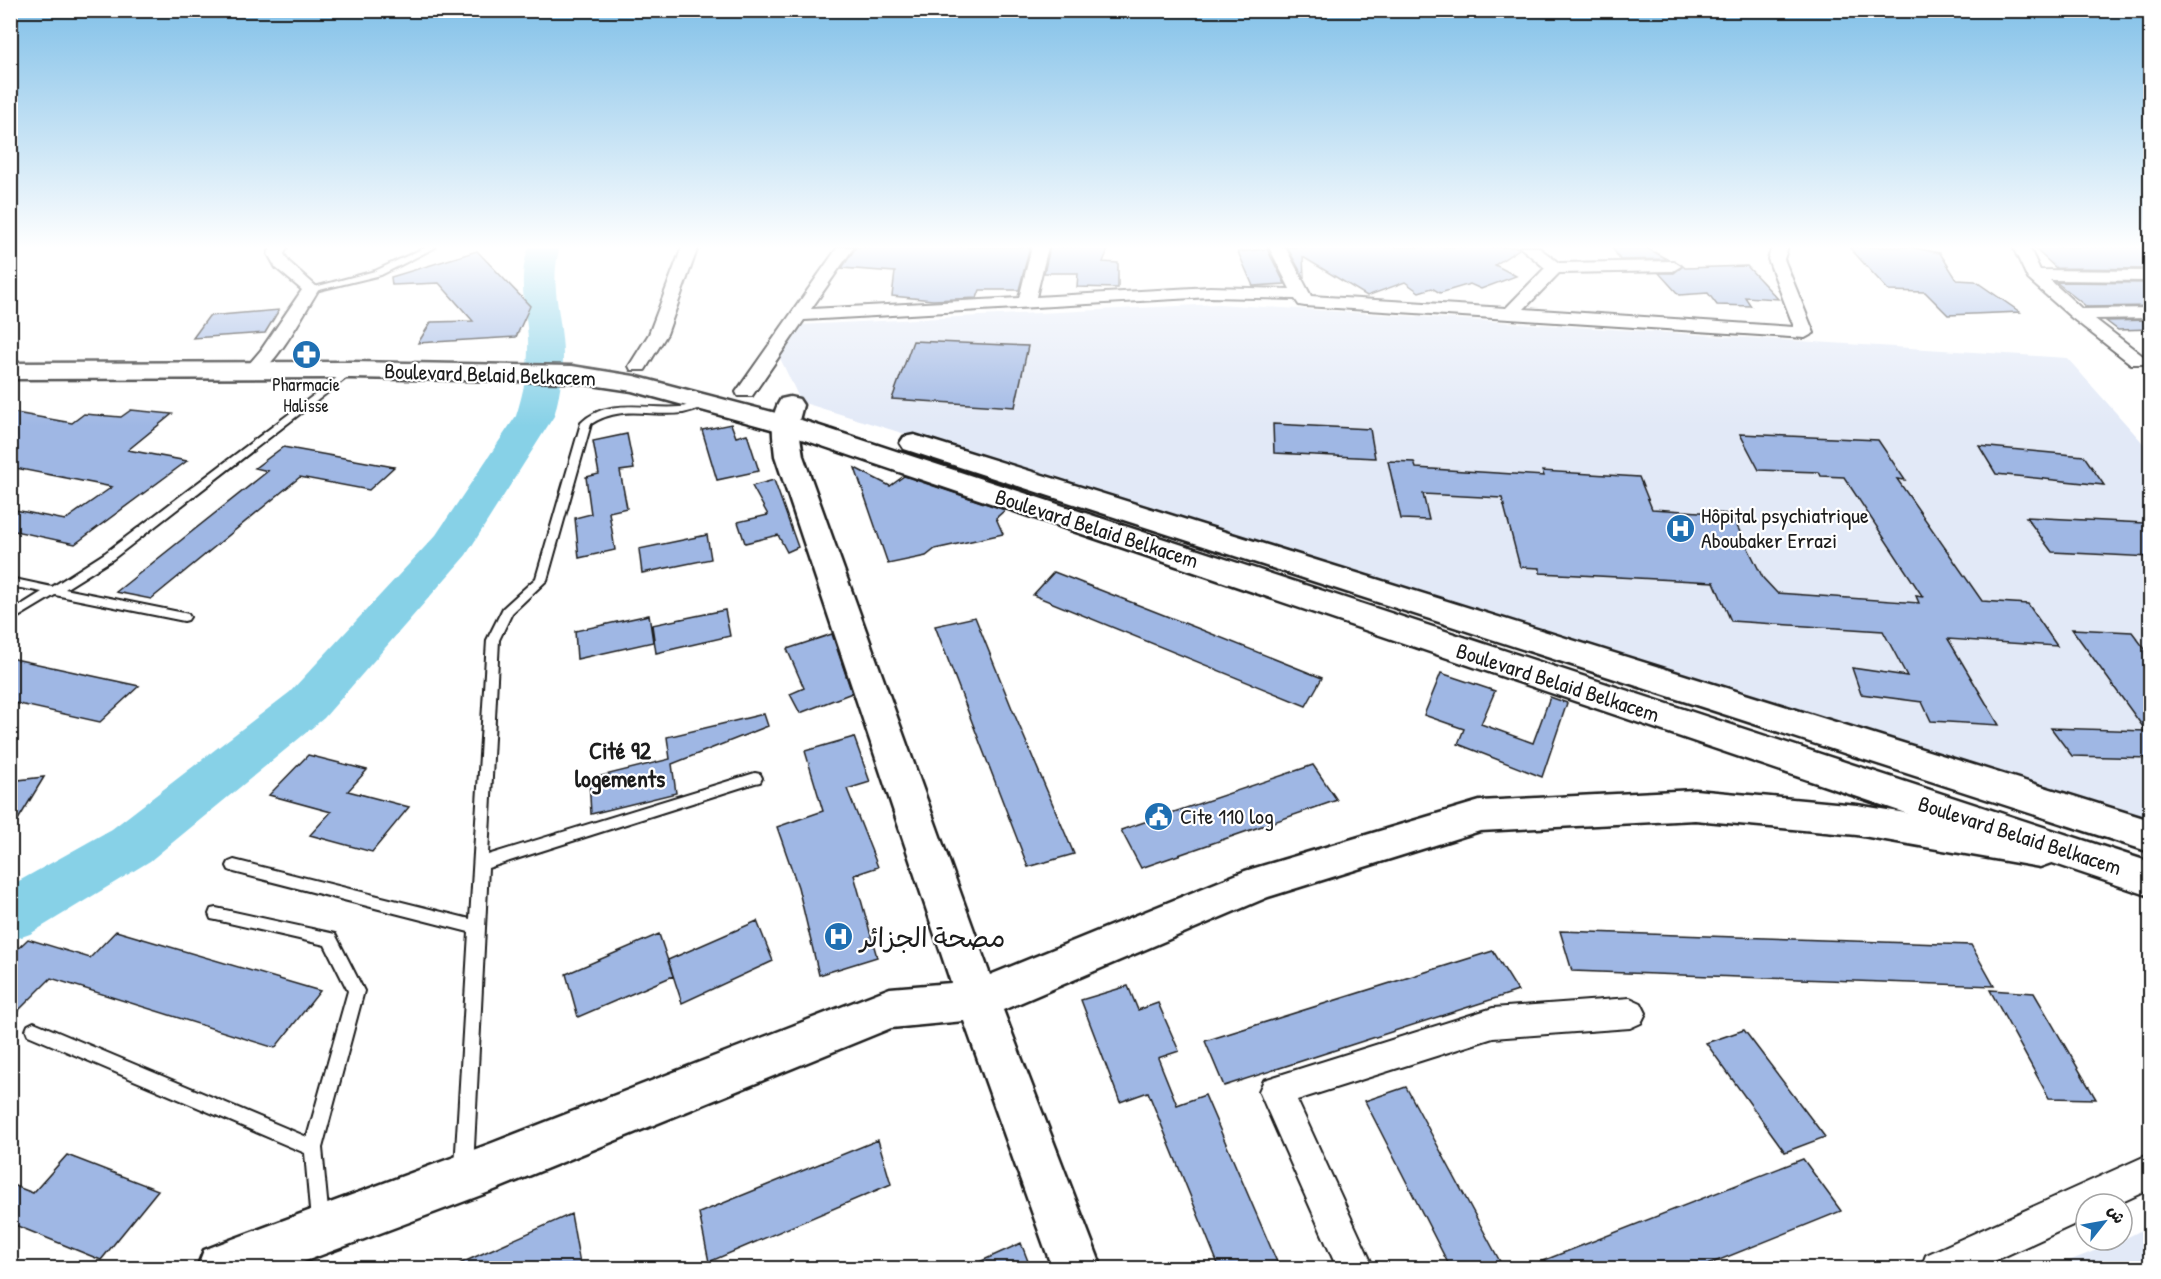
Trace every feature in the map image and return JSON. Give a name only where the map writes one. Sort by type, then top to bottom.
[{"type":"main road","name":"Boulevard Belaid Belkacem","points":[[10,353],[260,362],[638,366],[678,373],[745,392],[788,415],[2151,879]]},
{"type":"main road","name":"Boulevard Belaid Belkacem","points":[[10,371],[260,362],[351,370],[551,364],[708,402],[788,415],[2151,836]]},
{"type":"main road","points":[[788,415],[789,456],[978,1000],[1077,1269]]},
{"type":"main road","points":[[223,1268],[464,1178],[890,1008],[978,1000],[1259,883],[1480,816],[1695,805],[1857,820],[2101,862]]},
{"type":"street","points":[[260,362],[299,307]]},
{"type":"street","points":[[638,366],[658,334],[668,307]]},
{"type":"street","points":[[745,392],[805,307]]},
{"type":"street","points":[[799,315],[956,307]]},
{"type":"street","points":[[1411,307],[1805,333],[1795,307]]},
{"type":"street","points":[[1510,312],[1515,307]]},
{"type":"street","points":[[2070,307],[2144,356],[2135,364],[2151,375]]},
{"type":"street","points":[[2078,314],[2151,313]]},
{"type":"street","points":[[1356,1269],[1276,1091],[1493,1023],[1630,1013]]},
{"type":"street","points":[[1939,1269],[2151,1171]]},
{"type":"lane","points":[[10,618],[109,556],[351,370]]},
{"type":"lane","points":[[464,1178],[493,640],[507,611],[541,580],[546,570],[586,423],[594,417],[627,408],[680,410],[708,402]]},
{"type":"lane","points":[[10,582],[184,617]]},
{"type":"lane","points":[[480,864],[755,778]]},
{"type":"lane","points":[[234,866],[477,927]]},
{"type":"lane","points":[[216,914],[330,939],[356,991],[313,1148],[321,1232]]},
{"type":"lane","points":[[34,1030],[313,1148]]},
{"type":"shaded area","name":"Hôpital psychiatrique Aboubaker Errazi","points":[[1165,307],[1260,307],[2067,358],[2150,451],[2150,822],[1458,604],[801,402],[779,356],[800,325]]},
{"type":"shaded area","points":[[2150,1226],[2150,1268],[2051,1268],[2092,1252],[2134,1252],[2134,1234]]},
{"type":"building","points":[[460,307],[530,307],[516,337],[418,343],[431,322],[473,321]]},
{"type":"building","points":[[1940,307],[2012,307],[2020,312],[1948,315]]},
{"type":"building","points":[[279,310],[265,333],[193,338],[209,316]]},
{"type":"building","points":[[2151,320],[2151,329],[2118,330],[2106,321]]},
{"type":"building","points":[[913,341],[1028,346],[1015,407],[892,399]]},
{"type":"building","points":[[131,410],[172,414],[128,450],[187,461],[75,544],[10,530],[10,509],[65,520],[112,487],[10,467],[10,412],[72,423],[84,414],[121,417]]},
{"type":"building","points":[[731,424],[736,437],[747,434],[759,471],[717,480],[702,430]]},
{"type":"building","points":[[1273,424],[1370,429],[1375,458],[1274,453]]},
{"type":"building","points":[[627,434],[634,469],[620,471],[627,508],[609,512],[615,550],[579,558],[575,518],[591,514],[586,477],[599,474],[593,441]]},
{"type":"building","points":[[1740,434],[1878,440],[1905,480],[1897,479],[1982,601],[2028,604],[2057,646],[1948,639],[1999,725],[1931,721],[1922,702],[1861,694],[1852,668],[1907,676],[1883,631],[1731,621],[1714,582],[1540,573],[1540,568],[1520,567],[1502,498],[1423,494],[1429,520],[1401,519],[1388,461],[1414,462],[1416,468],[1544,476],[1542,471],[1639,477],[1652,509],[1731,514],[1763,578],[1777,593],[1919,603],[1916,596],[1923,597],[1844,477],[1821,476],[1819,472],[1759,470]]},
{"type":"building","points":[[1979,446],[2084,456],[2104,485],[1996,474]]},
{"type":"building","points":[[283,447],[394,467],[369,490],[300,477],[151,599],[116,592],[268,471],[255,468]]},
{"type":"building","points":[[855,468],[890,486],[904,476],[1005,510],[996,518],[1003,534],[935,549],[926,556],[888,564]]},
{"type":"building","points":[[774,480],[798,547],[787,552],[778,535],[745,543],[738,522],[768,515],[752,486]]},
{"type":"building","points":[[2026,517],[2144,523],[2151,531],[2151,557],[2052,552]]},
{"type":"building","points":[[707,535],[711,559],[642,573],[639,549]]},
{"type":"building","points":[[1054,572],[1322,678],[1306,706],[1033,595]]},
{"type":"building","points":[[725,610],[730,636],[656,653],[652,625]]},
{"type":"building","points":[[649,615],[653,642],[577,659],[575,631]]},
{"type":"building","points":[[975,617],[1074,854],[1028,867],[935,626]]},
{"type":"building","points":[[2072,629],[2132,632],[2151,657],[2151,758],[2072,756],[2051,728],[2146,731]]},
{"type":"building","points":[[832,634],[852,693],[800,713],[790,694],[804,688],[787,649]]},
{"type":"building","points":[[10,658],[139,686],[100,722],[10,702]]},
{"type":"building","points":[[1441,673],[1495,691],[1481,724],[1533,743],[1550,697],[1567,703],[1542,777],[1458,744],[1464,729],[1424,715]]},
{"type":"building","points":[[764,714],[768,726],[672,764],[676,793],[591,814],[589,779],[670,759],[667,737]]},
{"type":"building","points":[[854,737],[870,782],[847,789],[878,867],[854,875],[877,957],[819,975],[798,887],[777,827],[823,811],[805,751]]},
{"type":"building","points":[[308,755],[367,770],[348,791],[409,807],[372,852],[310,835],[331,812],[269,795]]},
{"type":"building","points":[[1313,765],[1337,800],[1141,868],[1121,830]]},
{"type":"building","points":[[44,777],[10,833],[10,781]]},
{"type":"building","points":[[757,921],[773,961],[682,1003],[668,960]]},
{"type":"building","points":[[116,931],[320,991],[275,1048],[51,978],[10,1019],[10,956],[28,939],[90,958]]},
{"type":"building","points":[[1560,931],[1971,945],[1994,986],[1572,971]]},
{"type":"building","points":[[659,934],[673,976],[578,1017],[566,974]]},
{"type":"building","points":[[1493,951],[1518,991],[1224,1086],[1205,1041]]},
{"type":"building","points":[[1128,986],[1138,1010],[1158,1003],[1179,1051],[1158,1058],[1177,1105],[1205,1095],[1280,1269],[1220,1269],[1148,1092],[1120,1102],[1081,1000]]},
{"type":"building","points":[[1990,990],[2034,993],[2096,1099],[2049,1098]]},
{"type":"building","points":[[1744,1030],[1825,1137],[1785,1152],[1706,1043]]},
{"type":"building","points":[[1406,1087],[1504,1269],[1451,1269],[1365,1101]]},
{"type":"building","points":[[878,1140],[891,1184],[709,1262],[699,1213]]},
{"type":"building","points":[[67,1155],[158,1190],[101,1260],[10,1223],[10,1184],[33,1193]]},
{"type":"building","points":[[1803,1159],[1841,1211],[1697,1269],[1522,1269]]},
{"type":"building","points":[[571,1214],[581,1269],[448,1269]]},
{"type":"building","points":[[1021,1243],[1031,1269],[964,1269]]},
{"type":"waterway","points":[[10,916],[131,845],[307,705],[451,545],[535,416],[545,367],[545,338],[540,307]]},
{"type":"place","name":"Pharmacie Halisse","points":[[306,355]]},
{"type":"place","name":"Hôpital psychiatrique Aboubaker Errazi","points":[[1680,528]]},
{"type":"place","name":"Cite 110 log","points":[[1159,816]]},
{"type":"place","name":"مصحة الجزائر","points":[[839,937]]},
{"type":"district","name":"Cité 92 logements","points":[[620,764]]}]
